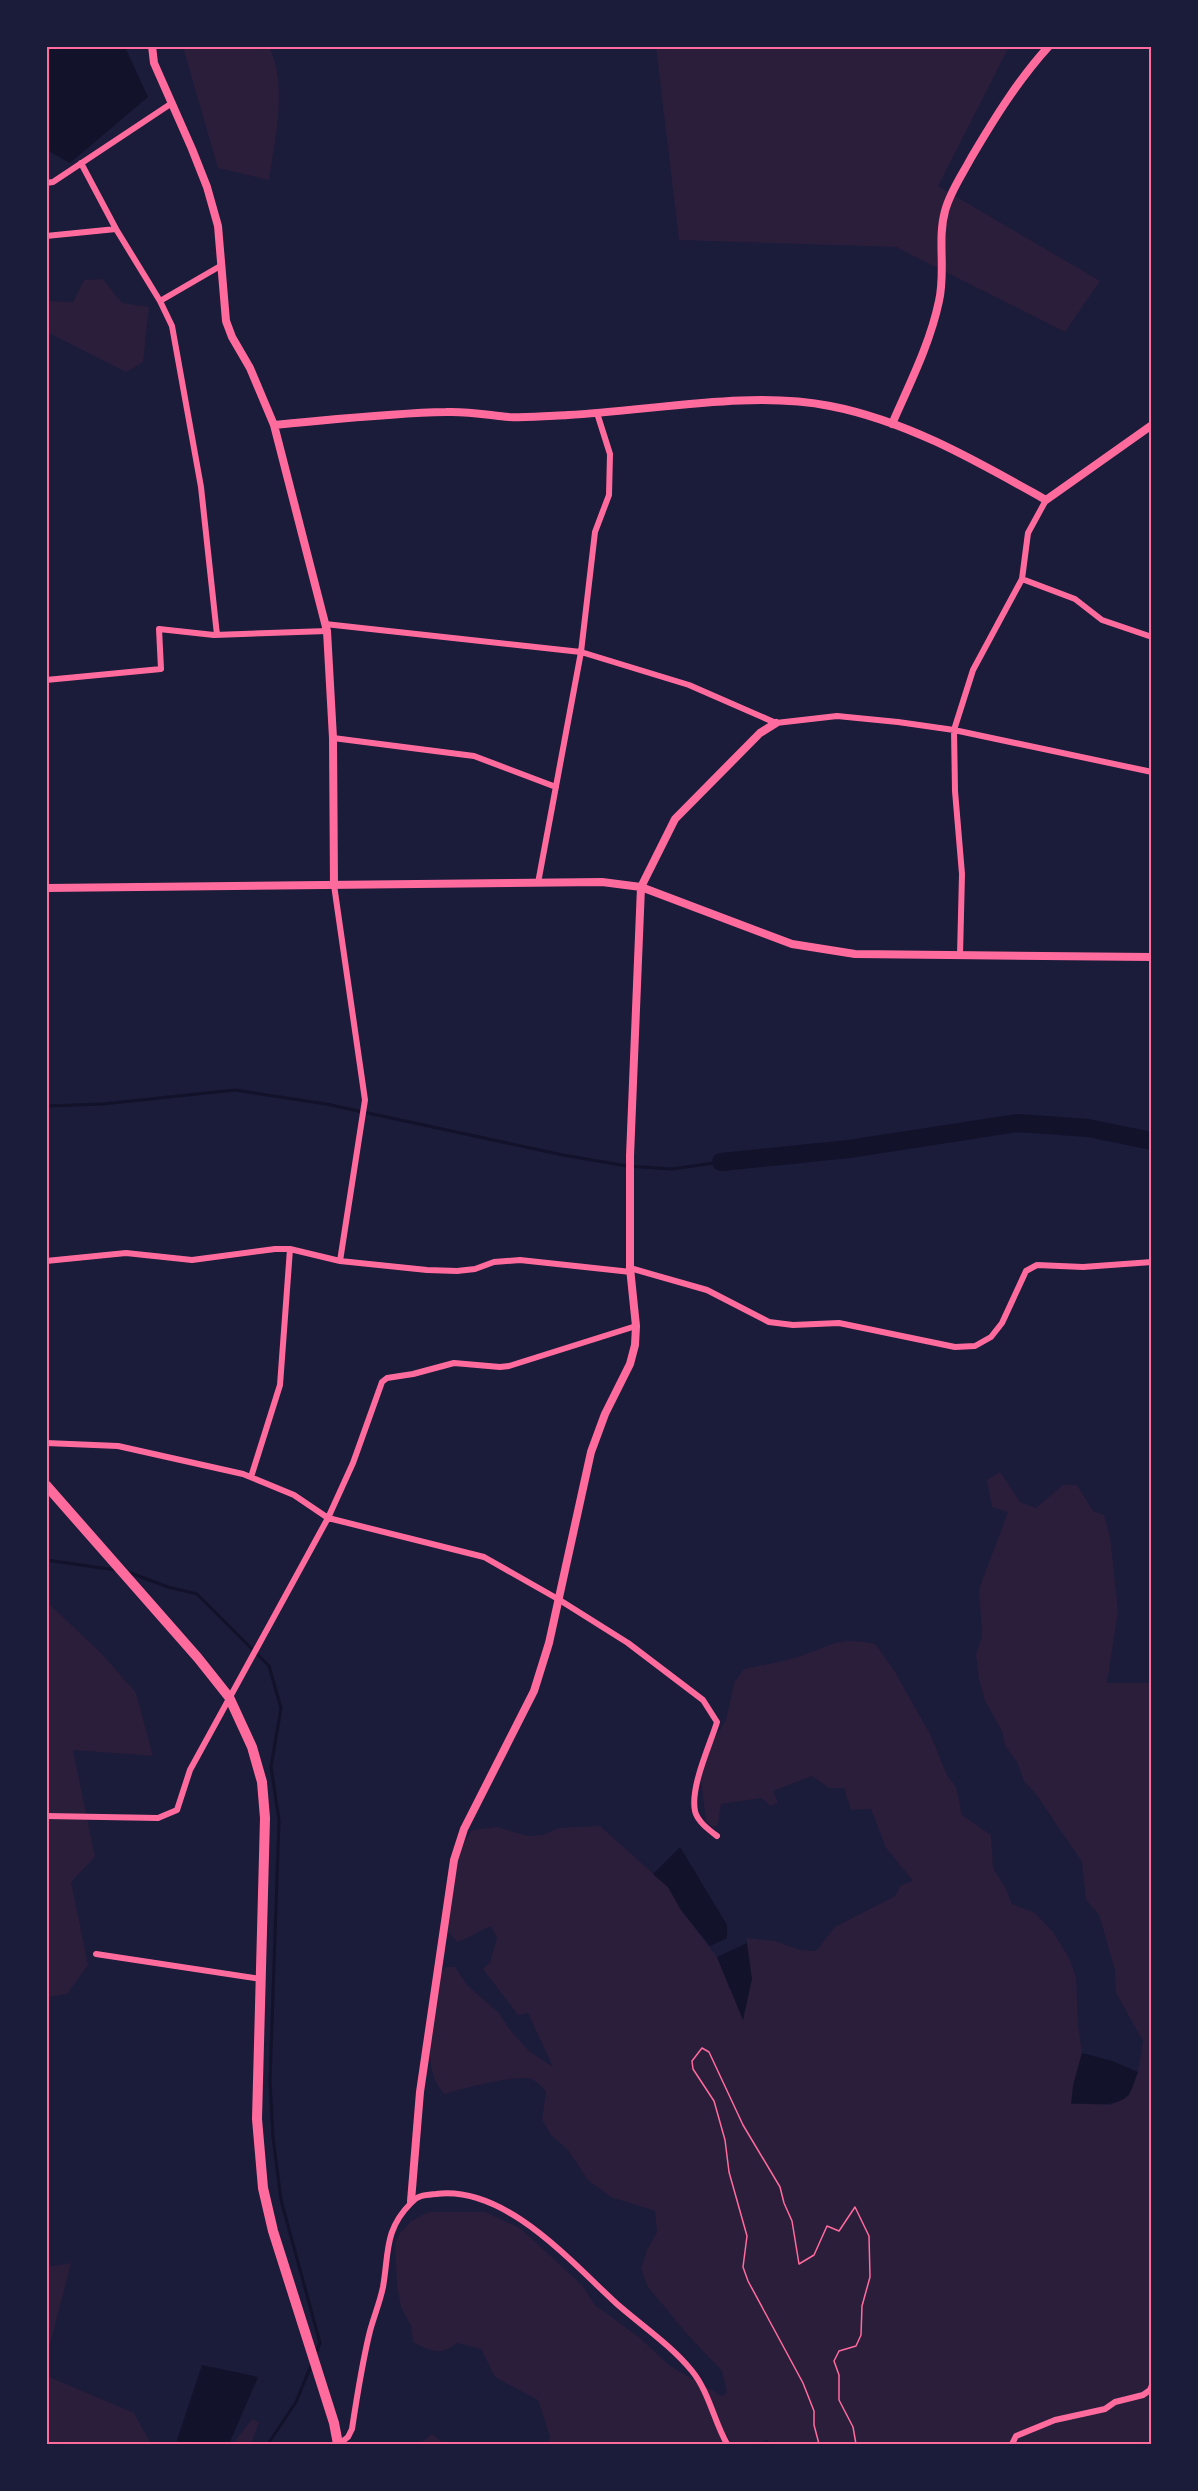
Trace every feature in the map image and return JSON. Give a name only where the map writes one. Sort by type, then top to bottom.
[{"type":"main road","points":[[46,1485],[198,1658],[229,1697],[252,1747],[262,1782],[265,1818],[257,2119],[262,2188],[334,2422],[339,2445]]},
{"type":"street","points":[[152,46],[154,63],[207,187],[218,226],[226,321],[258,386],[274,425],[326,628],[333,738],[334,885],[364,1100],[340,1261]]},
{"type":"street","points":[[892,424],[921,357],[939,302],[944,272],[941,228],[945,209],[956,185],[1012,92],[1049,46]]},
{"type":"street","points":[[46,183],[53,182],[172,103]]},
{"type":"street","points":[[81,163],[172,326],[201,487],[217,635]]},
{"type":"street","points":[[46,236],[116,229]]},
{"type":"street","points":[[160,301],[222,265]]},
{"type":"street","points":[[274,425],[448,411],[510,417],[597,413],[759,399],[796,401],[873,416],[977,461],[1046,500]]},
{"type":"street","points":[[538,883],[581,652],[595,532],[609,495],[610,454],[597,413]]},
{"type":"street","points":[[960,955],[962,874],[955,791],[954,730],[972,670],[1022,579],[1028,533],[1046,500],[1152,425]]},
{"type":"street","points":[[1022,579],[1075,599],[1102,620],[1152,637]]},
{"type":"street","points":[[46,680],[161,669],[159,629],[217,635],[326,628],[581,652],[689,685],[776,723]]},
{"type":"street","points":[[411,2201],[423,2070],[454,1860],[464,1829],[534,1691],[549,1643],[591,1452],[605,1414],[630,1364],[635,1345],[636,1326],[630,1270],[630,1156],[641,887],[675,819],[760,734],[776,723],[837,716],[954,730],[1152,772]]},
{"type":"street","points":[[333,738],[474,756],[556,787]]},
{"type":"street","points":[[46,888],[603,882],[641,887],[802,946],[855,954],[1152,957]]},
{"type":"street","points":[[251,1477],[280,1385],[290,1249]]},
{"type":"street","points":[[46,1261],[126,1253],[192,1260],[290,1249],[340,1261],[402,1269],[457,1271],[475,1269],[494,1262],[520,1260],[630,1270],[707,1290],[769,1322],[793,1325],[839,1323],[955,1347],[975,1346],[991,1337],[1002,1323],[1026,1271],[1037,1265],[1083,1267],[1152,1262]]},
{"type":"street","points":[[46,1816],[158,1818],[177,1810],[190,1770],[328,1518],[353,1463],[382,1382],[387,1378],[413,1374],[454,1362],[509,1366],[636,1326]]},
{"type":"street","points":[[46,1443],[90,1443],[138,1449],[251,1477],[294,1495],[328,1518],[484,1557],[558,1599],[628,1643],[703,1700],[717,1722],[695,1791],[695,1812],[706,1827],[717,1836]]},
{"type":"street","points":[[96,1954],[262,1979]]},
{"type":"street","points":[[339,2445],[348,2437],[352,2429],[360,2373],[383,2288],[387,2244],[397,2221],[411,2201],[422,2195],[446,2192],[493,2204],[530,2226],[573,2261],[687,2366],[704,2391],[727,2445]]},
{"type":"street","points":[[1012,2445],[1016,2436],[1055,2420],[1091,2413],[1115,2402],[1143,2395],[1150,2390],[1152,2385]]},
{"type":"path","points":[[819,2445],[814,2425],[814,2411],[803,2383],[748,2281],[743,2267],[747,2236],[729,2172],[724,2140],[714,2101],[693,2069],[692,2061],[702,2048],[709,2052],[743,2125],[780,2187],[792,2221],[798,2264],[814,2255],[827,2226],[839,2231],[855,2207],[869,2236],[870,2277],[862,2306],[861,2336],[856,2346],[839,2352],[834,2361],[839,2375],[839,2400],[853,2427],[856,2445]]},
{"type":"shaded area","points":[[47,46],[125,47],[148,97],[70,163],[47,150]]},
{"type":"shaded area","points":[[183,47],[269,47],[275,62],[279,95],[277,130],[269,180],[218,168]]},
{"type":"shaded area","points":[[656,47],[1009,47],[938,186],[1100,281],[1065,332],[896,247],[679,240]]},
{"type":"shaded area","points":[[103,279],[122,303],[149,307],[143,362],[126,372],[47,332],[47,301],[73,302],[84,280]]},
{"type":"shaded area","points":[[1000,1472],[1020,1502],[1036,1508],[1063,1485],[1077,1485],[1093,1511],[1104,1515],[1110,1536],[1118,1611],[1107,1683],[1151,1683],[1151,2444],[772,2444],[766,2439],[761,2444],[548,2444],[550,2437],[538,2400],[495,2377],[481,2349],[457,2343],[445,2350],[435,2351],[413,2342],[411,2326],[401,2307],[397,2285],[395,2244],[400,2233],[411,2221],[429,2212],[485,2212],[520,2228],[582,2285],[595,2305],[640,2338],[670,2366],[722,2396],[727,2393],[722,2371],[686,2333],[648,2287],[641,2269],[647,2250],[657,2232],[655,2211],[611,2197],[588,2180],[568,2150],[551,2135],[542,2120],[546,2091],[533,2080],[523,2078],[488,2083],[445,2094],[437,2083],[432,2069],[430,2036],[439,1972],[447,1967],[455,1967],[468,1986],[498,2012],[510,2030],[529,2051],[553,2067],[528,2013],[518,2015],[483,1969],[490,1962],[497,1938],[491,1926],[457,1942],[448,1932],[447,1906],[457,1854],[472,1830],[497,1827],[528,1836],[542,1835],[559,1828],[600,1826],[668,1887],[681,1910],[717,1957],[730,1990],[747,1953],[747,1938],[775,1941],[800,1950],[816,1951],[835,1927],[895,1896],[901,1885],[913,1881],[886,1848],[871,1809],[851,1810],[844,1788],[829,1788],[812,1776],[773,1791],[778,1803],[770,1806],[762,1798],[721,1804],[718,1825],[713,1827],[706,1821],[699,1764],[726,1720],[734,1683],[744,1669],[792,1659],[835,1643],[852,1641],[875,1644],[894,1670],[931,1736],[947,1775],[956,1787],[962,1815],[991,1835],[993,1868],[1012,1904],[1035,1913],[1053,1932],[1068,1956],[1076,1977],[1082,2053],[1073,2086],[1087,2102],[1111,2105],[1129,2095],[1138,2072],[1143,2041],[1116,1993],[1115,1970],[1099,1915],[1086,1900],[1082,1862],[1036,1794],[1024,1781],[1017,1762],[1005,1746],[1002,1731],[985,1701],[979,1679],[976,1655],[982,1635],[979,1589],[1008,1512],[992,1507],[987,1480]]},
{"type":"shaded area","points":[[46,1601],[102,1654],[136,1693],[153,1756],[73,1750],[95,1857],[71,1882],[88,1965],[67,1994],[47,1997]]},
{"type":"shaded area","points":[[680,1847],[727,1925],[727,1938],[710,1946],[681,1910],[668,1887],[653,1874]]},
{"type":"shaded area","points":[[747,1943],[752,1979],[743,2020],[717,1957]]},
{"type":"shaded area","points":[[1082,2053],[1112,2061],[1138,2072],[1129,2094],[1124,2099],[1110,2104],[1071,2104],[1073,2086]]},
{"type":"shaded area","points":[[71,2263],[47,2356],[47,2267]]},
{"type":"shaded area","points":[[202,2365],[258,2377],[229,2444],[180,2444],[177,2440]]},
{"type":"shaded area","points":[[47,2376],[134,2413],[151,2444],[47,2444]]},
{"type":"shaded area","points":[[252,2419],[259,2422],[251,2444],[233,2444]]},
{"type":"shaded area","points":[[432,2434],[445,2444],[419,2444]]},
{"type":"waterway","points":[[46,1106],[103,1104],[235,1090],[326,1104],[563,1155],[627,1166],[672,1169],[721,1162]]},
{"type":"waterway","points":[[721,1162],[849,1149],[1018,1123],[1088,1128],[1152,1141]]},
{"type":"waterway","points":[[46,1560],[116,1570]]},
{"type":"waterway","points":[[128,1572],[168,1587],[197,1594],[269,1666],[281,1708],[271,1767],[279,1820],[270,2081],[273,2137],[281,2200],[320,2343],[316,2354]]},
{"type":"waterway","points":[[268,2444],[296,2402],[312,2363]]}]
